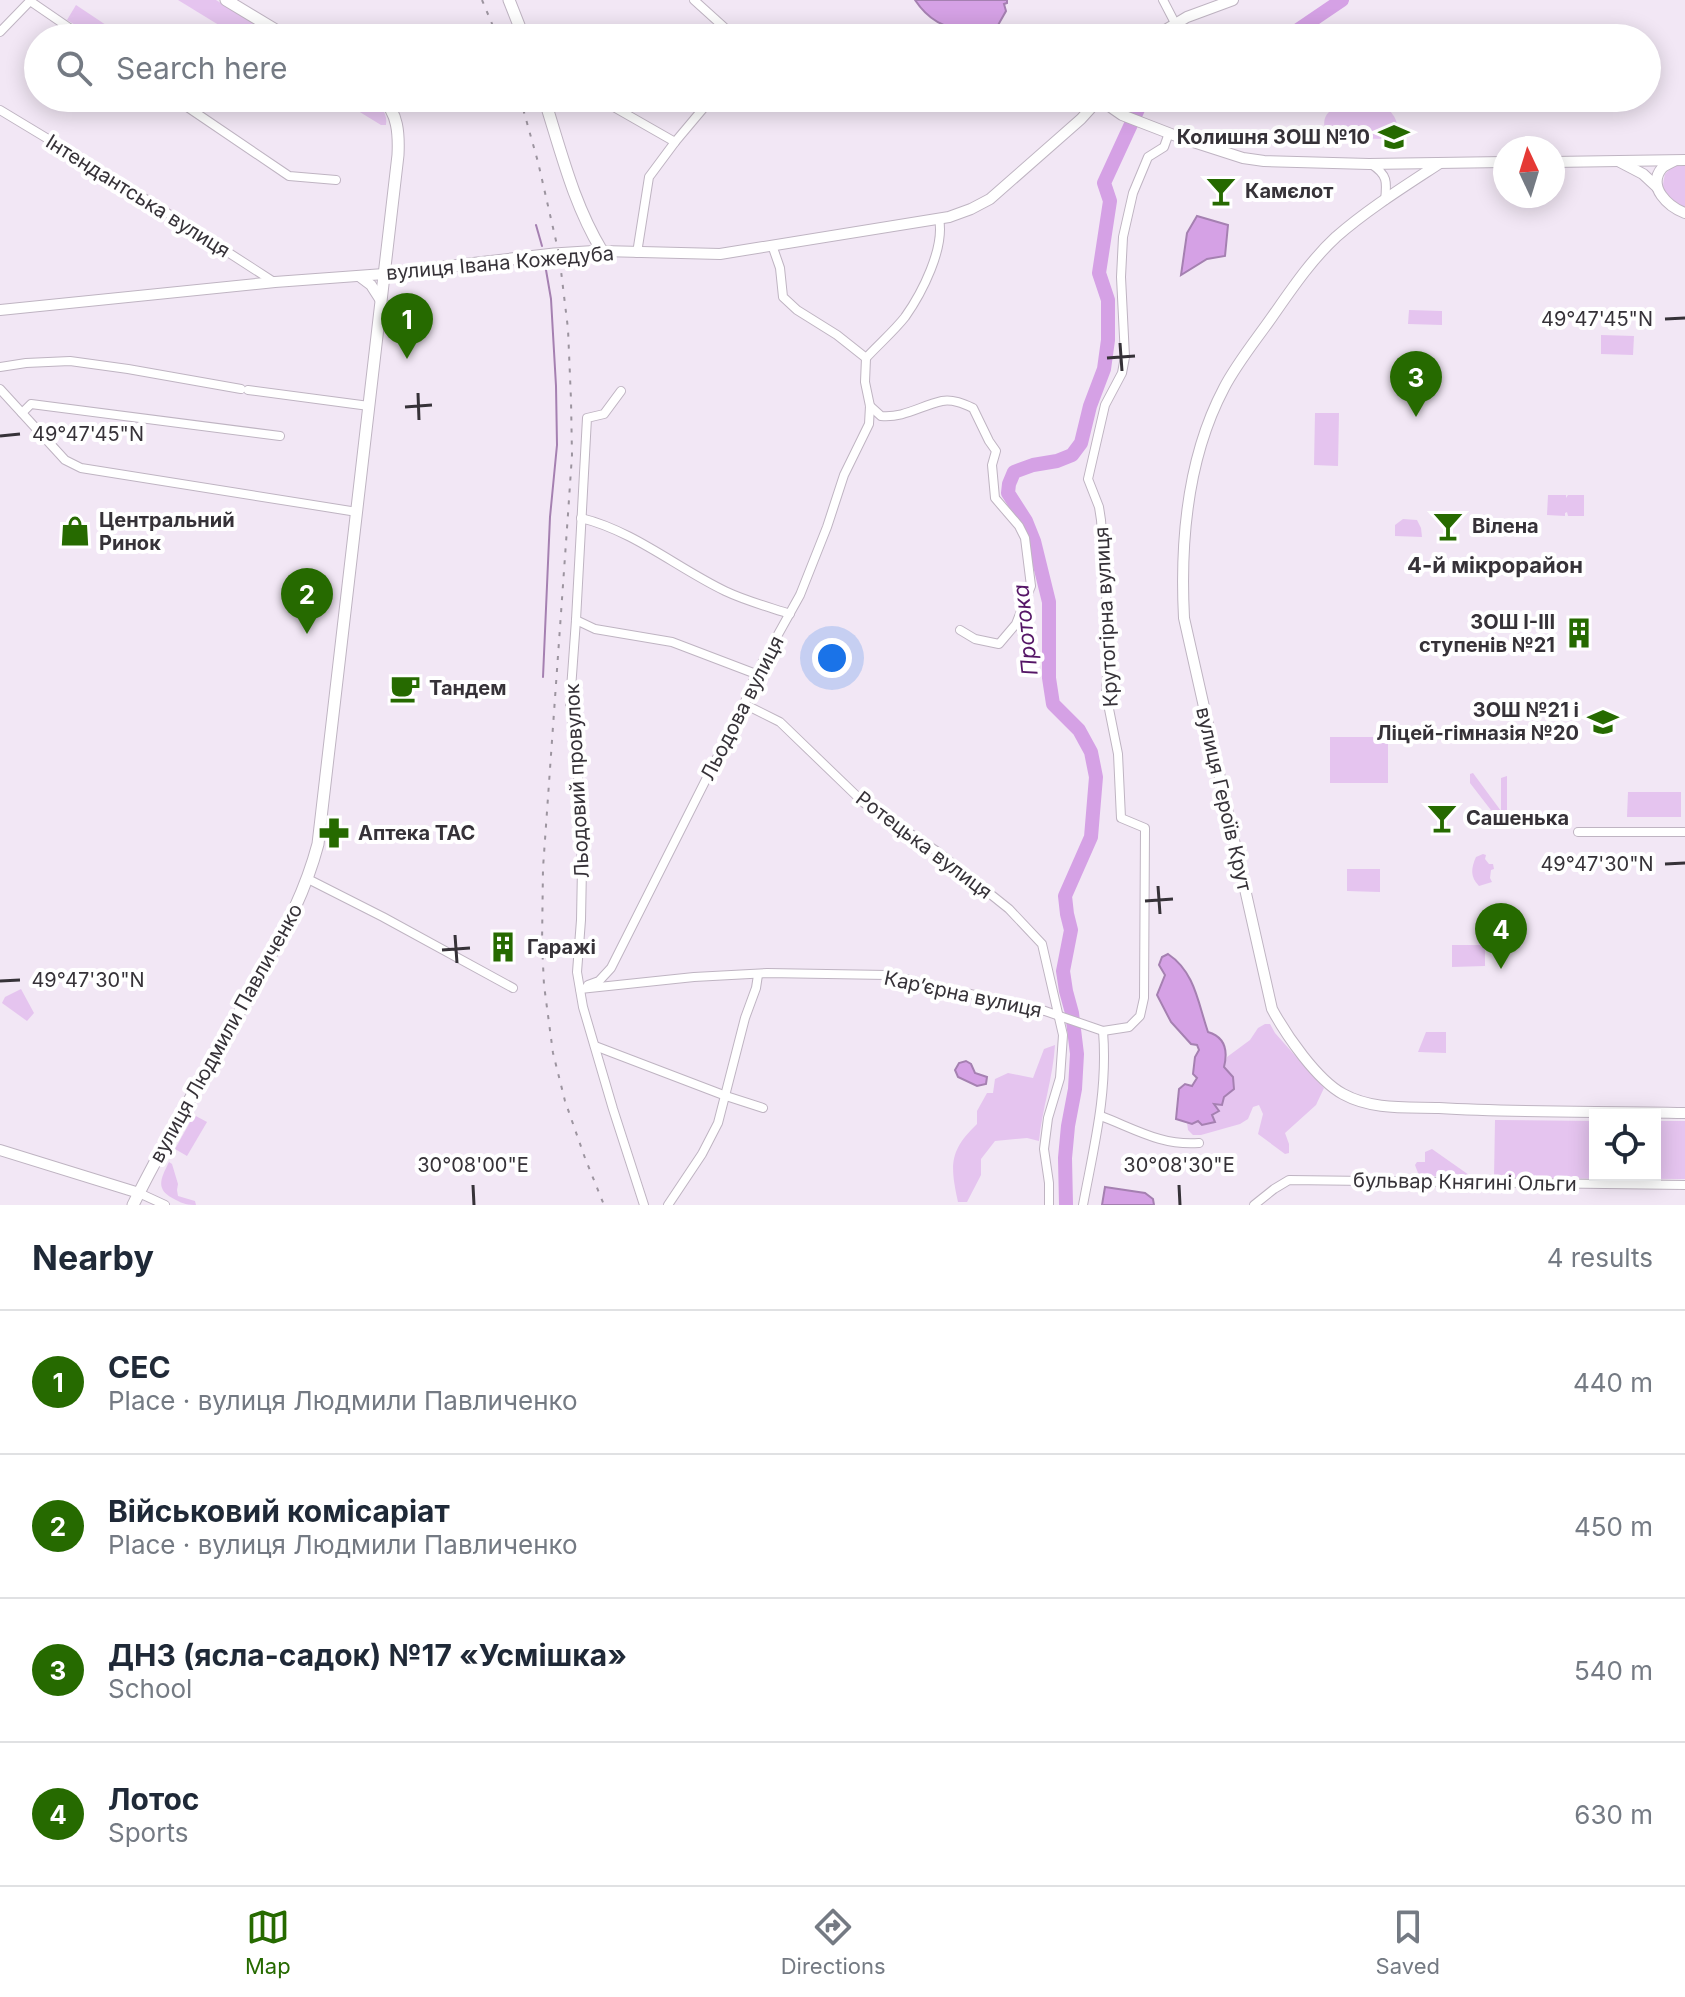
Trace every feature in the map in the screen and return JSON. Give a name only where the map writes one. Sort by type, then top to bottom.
[{"type":"main road","points":[[226,0],[266,24]]},
{"type":"main road","points":[[509,0],[518,24]]},
{"type":"main road","name":"вулиця Людмили Павличенко","points":[[134,1202],[284,932],[308,879],[321,826],[399,143],[392,112]]},
{"type":"main road","points":[[548,112],[578,206],[602,251]]},
{"type":"main road","points":[[387,250],[391,262],[405,271]]},
{"type":"main road","name":"вулиця Івана Кожедуба","points":[[384,274],[602,251]]},
{"type":"main road","points":[[381,294],[388,281],[405,271]]},
{"type":"street","points":[[0,32],[31,0],[64,24]]},
{"type":"street","points":[[694,0],[721,24]]},
{"type":"street","points":[[1163,0],[1175,23],[1233,0]]},
{"type":"street","name":"Інтендантська вулиця","points":[[0,110],[275,282]]},
{"type":"street","points":[[195,112],[289,176],[336,180]]},
{"type":"street","points":[[622,112],[675,142]]},
{"type":"street","points":[[637,253],[649,177],[700,112]]},
{"type":"street","name":"вулиця Івана Кожедуба","points":[[602,251],[720,254],[939,219],[990,199],[1087,112]]},
{"type":"street","points":[[1118,112],[1243,158],[1264,161],[1369,164],[1493,162]]},
{"type":"street","name":"Крутогірна вулиця","points":[[1103,1031],[1129,1027],[1140,1016],[1142,1007],[1145,828],[1121,818],[1119,762],[1106,694],[1109,639],[1101,520],[1088,479],[1105,405],[1119,380],[1125,357],[1121,263],[1123,237],[1133,193],[1148,157],[1164,147],[1169,133]]},
{"type":"street","points":[[1565,162],[1683,160]]},
{"type":"street","points":[[1657,187],[1662,168],[1683,160]]},
{"type":"street","points":[[1618,161],[1643,174],[1669,205],[1683,214]]},
{"type":"street","name":"вулиця Героїв Крут","points":[[1440,163],[1335,238],[1307,269],[1225,387],[1210,419],[1190,486],[1182,572],[1184,618],[1272,1009],[1284,1031],[1323,1078],[1340,1093],[1368,1105],[1494,1111],[1685,1113]]},
{"type":"street","points":[[1369,164],[1381,171],[1386,179],[1385,200]]},
{"type":"street","points":[[772,245],[780,268],[783,297],[866,358],[904,317],[926,282],[941,229],[939,219]]},
{"type":"street","points":[[381,294],[362,275],[382,262],[387,250]]},
{"type":"street","name":"вулиця Івана Кожедуба","points":[[0,310],[384,274]]},
{"type":"street","name":"Льодова вулиця","points":[[580,989],[599,981],[611,968],[744,704],[756,674],[800,595],[844,475],[869,424],[866,358]]},
{"type":"street","points":[[0,367],[70,361],[244,390],[369,406]]},
{"type":"street","points":[[0,389],[65,460],[81,468],[357,512]]},
{"type":"street","name":"Льодовий провулок","points":[[621,391],[604,414],[587,418],[570,703],[579,786],[582,867],[577,972],[583,1007],[644,1205]]},
{"type":"street","points":[[870,406],[881,416],[894,417],[944,400],[961,402],[973,408],[996,451],[992,465],[995,498],[1025,538],[1031,586],[1016,624],[999,644],[975,639],[960,630]]},
{"type":"street","points":[[22,413],[31,404],[280,436]]},
{"type":"street","points":[[581,518],[604,523],[727,592],[790,614]]},
{"type":"street","points":[[576,620],[595,629],[672,642],[756,674]]},
{"type":"street","name":"Ротецька вулиця","points":[[744,704],[780,722],[864,803],[938,852],[1009,909],[1042,944],[1059,1017]]},
{"type":"street","points":[[1578,832],[1685,832]]},
{"type":"street","points":[[308,879],[513,988]]},
{"type":"street","name":"Карʼєрна вулиця","points":[[580,989],[694,977],[777,973],[887,975],[1007,1001],[1059,1017],[1063,1035],[1060,1078],[1048,1118],[1044,1149],[1049,1205]]},
{"type":"street","points":[[668,1205],[702,1154],[718,1123],[758,975]]},
{"type":"street","points":[[1059,1017],[1103,1031],[1105,1050],[1101,1116],[1083,1205]]},
{"type":"street","points":[[595,1046],[763,1108]]},
{"type":"street","points":[[1101,1116],[1154,1138],[1176,1144],[1199,1143]]},
{"type":"street","points":[[0,1150],[120,1188],[146,1179],[147,1187],[156,1201]]},
{"type":"street","name":"бульвар Княгині Ольги","points":[[1254,1205],[1289,1180],[1685,1185]]},
{"type":"street","points":[[120,1188],[134,1202],[156,1201],[165,1205]]},
{"type":"shaded area","points":[[178,0],[216,0],[255,24],[217,24]]},
{"type":"shaded area","points":[[915,0],[1007,0],[1004,4],[1006,11],[999,24],[943,24],[925,12]]},
{"type":"shaded area","points":[[76,5],[104,24],[74,24],[67,20]]},
{"type":"shaded area","points":[[360,112],[384,112],[386,125]]},
{"type":"shaded area","points":[[1391,112],[1396,120],[1396,132],[1390,139],[1333,138],[1325,132],[1324,121],[1329,113]]},
{"type":"shaded area","points":[[1685,166],[1685,208],[1671,200],[1663,187],[1665,174],[1672,167]]},
{"type":"shaded area","points":[[1197,216],[1228,225],[1225,256],[1207,259],[1181,275],[1187,233]]},
{"type":"shaded area","points":[[1409,310],[1442,311],[1442,325],[1408,324]]},
{"type":"shaded area","points":[[1601,335],[1634,336],[1633,355],[1601,354]]},
{"type":"shaded area","points":[[1315,413],[1339,413],[1338,466],[1314,465]]},
{"type":"shaded area","points":[[1548,495],[1566,495],[1566,498],[1568,495],[1584,495],[1584,516],[1568,516],[1567,512],[1565,516],[1547,515]]},
{"type":"shaded area","points":[[1403,519],[1417,520],[1422,537],[1395,536],[1395,525]]},
{"type":"shaded area","points":[[1330,737],[1388,737],[1388,783],[1330,783]]},
{"type":"shaded area","points":[[1473,773],[1501,811],[1501,778],[1507,776],[1507,824],[1504,827],[1470,783],[1470,774]]},
{"type":"shaded area","points":[[1628,792],[1681,792],[1681,817],[1627,817]]},
{"type":"shaded area","points":[[1483,854],[1494,869],[1491,870],[1492,882],[1479,886],[1472,869],[1476,857]]},
{"type":"shaded area","points":[[1347,869],[1380,869],[1380,892],[1347,891]]},
{"type":"shaded area","points":[[1452,945],[1485,945],[1485,966],[1452,967]]},
{"type":"shaded area","points":[[1168,954],[1190,979],[1208,1032],[1222,1041],[1226,1055],[1224,1067],[1233,1077],[1234,1089],[1224,1097],[1222,1105],[1214,1104],[1219,1111],[1212,1115],[1215,1122],[1202,1125],[1198,1121],[1192,1124],[1176,1119],[1179,1089],[1185,1084],[1192,1086],[1197,1078],[1193,1074],[1199,1050],[1171,1022],[1157,995],[1165,975],[1159,965],[1162,957]]},
{"type":"shaded area","points":[[21,989],[34,1013],[27,1021],[2,1003],[5,997]]},
{"type":"shaded area","points":[[1265,1024],[1270,1024],[1324,1088],[1316,1105],[1285,1133],[1289,1153],[1285,1154],[1258,1134],[1263,1114],[1259,1105],[1253,1107],[1248,1119],[1240,1124],[1193,1135],[1187,1123],[1192,1124],[1212,1115],[1214,1103],[1224,1097],[1233,1077],[1224,1067],[1227,1057]]},
{"type":"shaded area","points":[[1426,1032],[1446,1032],[1446,1053],[1418,1052]]},
{"type":"shaded area","points":[[1055,1045],[1039,1141],[1027,1138],[995,1141],[981,1159],[981,1175],[967,1202],[958,1202],[954,1159],[961,1142],[977,1124],[977,1111],[987,1093],[993,1093],[995,1079],[1008,1073],[1033,1078],[1044,1049]]},
{"type":"shaded area","points":[[966,1061],[975,1073],[987,1077],[986,1084],[977,1086],[958,1077],[955,1070],[959,1063]]},
{"type":"shaded area","points":[[194,1115],[207,1122],[187,1156],[175,1149]]},
{"type":"shaded area","points":[[1495,1120],[1589,1121],[1589,1178],[1494,1178]]},
{"type":"shaded area","points":[[1661,1121],[1685,1121],[1685,1179],[1661,1179]]},
{"type":"shaded area","points":[[1432,1149],[1469,1177],[1418,1173],[1415,1165],[1425,1162],[1425,1152]]},
{"type":"shaded area","points":[[169,1162],[178,1184],[178,1196],[195,1201],[196,1205],[169,1196],[162,1188]]},
{"type":"shaded area","points":[[1105,1187],[1145,1193],[1153,1199],[1154,1205],[1102,1205]]},
{"type":"waterway","name":"Протока","points":[[1307,24],[1342,0]]},
{"type":"waterway","name":"Протока","points":[[1066,1205],[1065,1158],[1077,1054],[1063,971],[1071,930],[1065,896],[1091,837],[1096,777],[1091,752],[1079,730],[1053,704],[1049,678],[1049,602],[1034,541],[1026,521],[1008,493],[1014,472],[1072,455],[1081,443],[1104,369],[1108,340],[1108,300],[1099,273],[1110,201],[1104,183],[1137,112]]},
{"type":"waterway","points":[[536,225],[542,246]]},
{"type":"waterway","points":[[543,677],[550,517],[557,445],[551,299],[546,270]]},
{"type":"railway","points":[[482,0],[492,24]]},
{"type":"railway","points":[[524,112],[559,254],[568,329],[571,400],[572,455],[543,868],[544,985],[553,1053],[565,1101],[604,1205]]},
{"type":"place","name":"Колишня ЗОШ №10","points":[[1394,137]]},
{"type":"place","name":"Камєлот","points":[[1221,191]]},
{"type":"place","name":"СЕС","points":[[407,359]]},
{"type":"place","name":"ДНЗ (ясла-садок) №17 «Усмішка»","points":[[1416,417]]},
{"type":"place","name":"Вілена","points":[[1448,526]]},
{"type":"place","name":"Центральний Ринок","points":[[75,531]]},
{"type":"place","name":"ЗОШ І-ІІІ ступенів №21","points":[[1579,633]]},
{"type":"place","name":"Військовий комісаріат","points":[[307,634]]},
{"type":"place","name":"Тандем","points":[[405,688]]},
{"type":"place","name":"ЗОШ №21 і Ліцей-гімназія №20","points":[[1603,722]]},
{"type":"place","name":"Сашенька","points":[[1442,818]]},
{"type":"place","name":"Аптека ТАС","points":[[334,833]]},
{"type":"place","name":"Гаражі","points":[[503,947]]},
{"type":"place","name":"Лотос","points":[[1501,969]]},
{"type":"district","name":"4-й мікрорайон","points":[[1495,565]]}]
